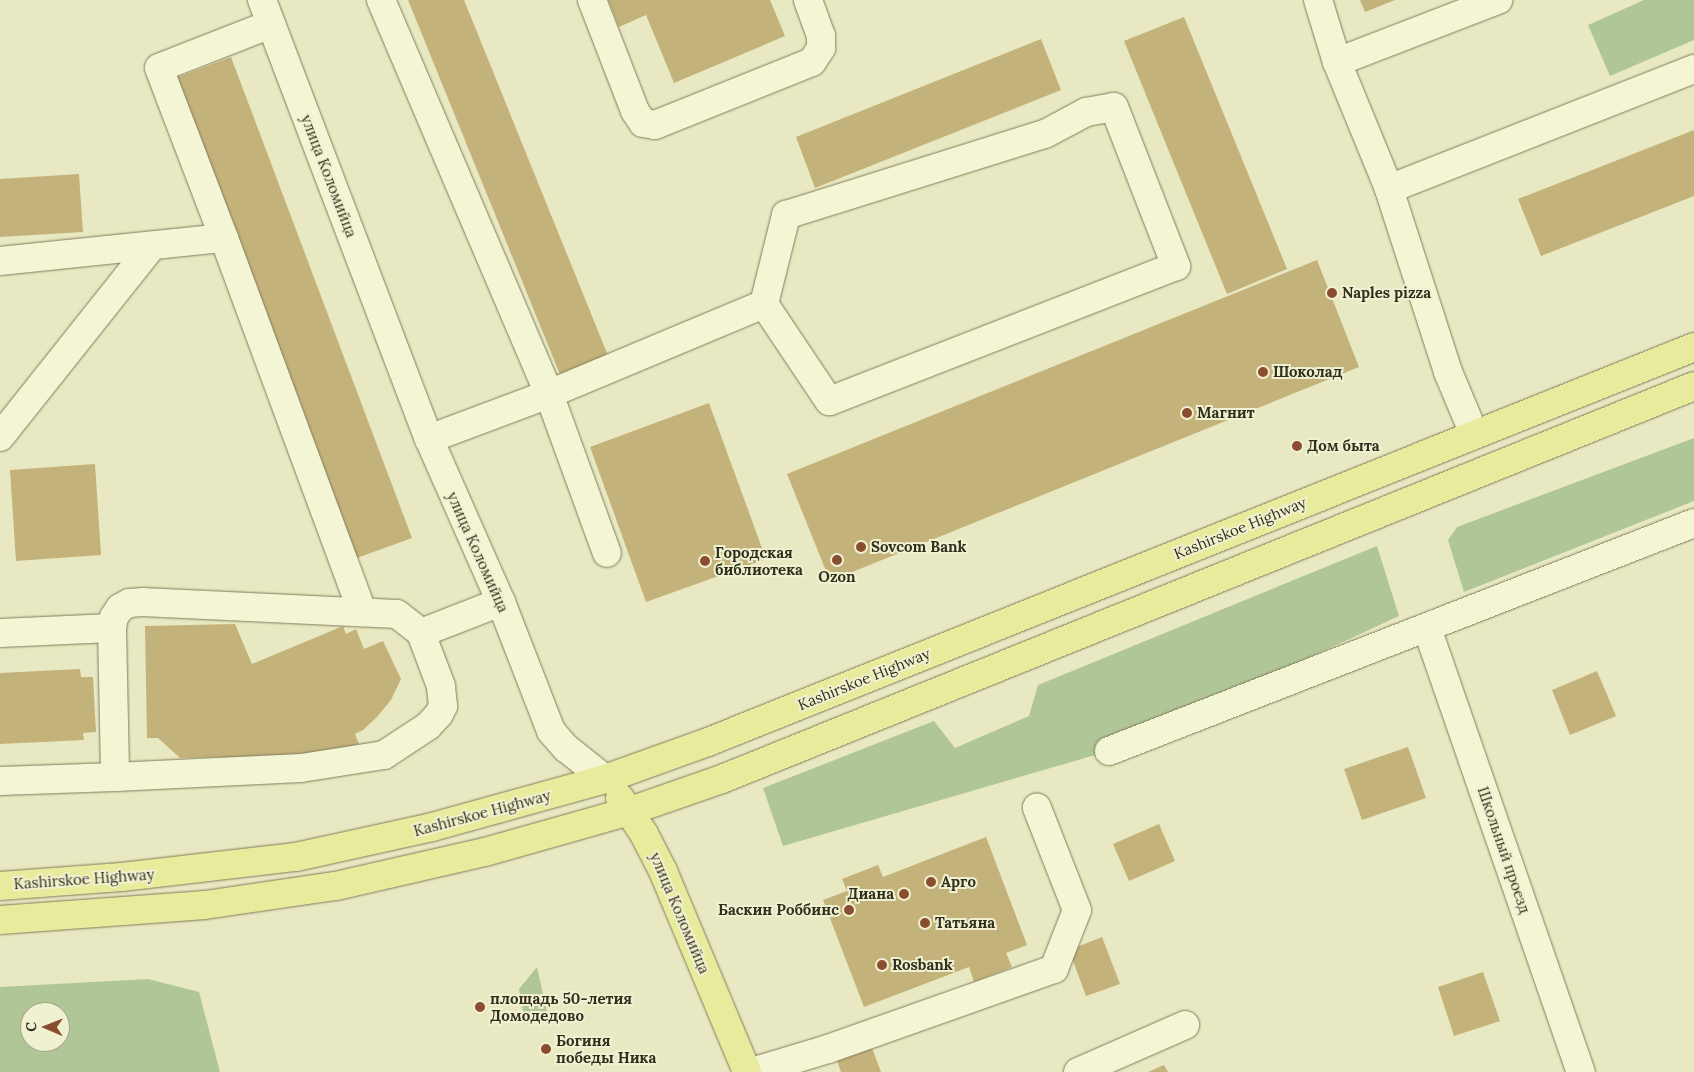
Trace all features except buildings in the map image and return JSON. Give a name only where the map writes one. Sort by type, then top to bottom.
[{"type":"main road","name":"Kashirskoe Highway","points":[[0,886],[142,876],[296,857],[432,827],[605,779],[708,742],[1694,347]]},
{"type":"main road","points":[[0,920],[205,905],[327,887],[457,859],[630,811],[722,779],[1694,386]]},
{"type":"main road","name":"улица Коломийца","points":[[605,779],[630,811],[663,871],[746,1072]]},
{"type":"street","points":[[381,0],[549,394],[607,553]]},
{"type":"street","points":[[592,0],[635,111],[643,122],[655,125],[812,62],[821,48],[822,36],[808,0]]},
{"type":"street","points":[[1318,0],[1337,62],[1389,189],[1448,372],[1474,434]]},
{"type":"street","points":[[1337,62],[1498,0]]},
{"type":"street","points":[[267,12],[159,68],[362,612]]},
{"type":"street","name":"улица Коломийца","points":[[267,12],[429,439],[501,602],[551,731],[566,748],[605,779]]},
{"type":"street","points":[[1389,189],[1694,69]]},
{"type":"street","points":[[1114,107],[1176,266],[829,401],[764,304],[786,215],[1045,134],[1086,112],[1114,107]]},
{"type":"street","points":[[0,261],[224,238]]},
{"type":"street","points":[[0,437],[152,246]]},
{"type":"street","points":[[429,439],[549,394],[764,304]]},
{"type":"street","points":[[1109,751],[1694,523]]},
{"type":"street","points":[[0,781],[115,777],[301,768],[384,755],[428,726],[439,714],[443,706],[441,686],[421,633],[397,614],[134,602],[124,605],[116,613],[112,628],[115,777]]},
{"type":"street","points":[[421,633],[501,602]]},
{"type":"street","points":[[0,633],[112,628]]},
{"type":"street","name":"Школьный проезд","points":[[1427,628],[1581,1072]]},
{"type":"street","points":[[752,1072],[828,1049],[1054,969],[1076,910],[1037,808]]},
{"type":"street","points":[[1078,1072],[1185,1025]]},
{"type":"green space","points":[[1644,0],[1694,0],[1694,40],[1610,76],[1588,25]]},
{"type":"green space","points":[[1694,438],[1694,501],[1464,592],[1448,540],[1457,527]]},
{"type":"green space","points":[[1377,546],[1399,616],[1109,751],[783,846],[763,788],[934,721],[955,748],[1029,716],[1038,685]]},
{"type":"green space","points":[[537,967],[547,1012],[524,1017],[519,989]]},
{"type":"green space","points":[[148,979],[199,992],[220,1072],[0,1072],[0,987]]},
{"type":"place","name":"Naples pizza","points":[[1332,293]]},
{"type":"place","name":"Шоколад","points":[[1263,372]]},
{"type":"place","name":"Магнит","points":[[1187,413]]},
{"type":"place","name":"Дом быта","points":[[1297,446]]},
{"type":"place","name":"Sovcom Bank","points":[[861,547]]},
{"type":"place","name":"Ozon","points":[[837,560]]},
{"type":"place","name":"Городская библиотека","points":[[705,561]]},
{"type":"place","name":"Арго","points":[[931,882]]},
{"type":"place","name":"Диана","points":[[904,894]]},
{"type":"place","name":"Баскин Роббинс","points":[[849,910]]},
{"type":"place","name":"Татьяна","points":[[925,923]]},
{"type":"place","name":"Rosbank","points":[[882,965]]},
{"type":"place","name":"площадь 50-летия Домодедово","points":[[480,1007]]},
{"type":"place","name":"Богиня победы Ника","points":[[546,1049]]}]
